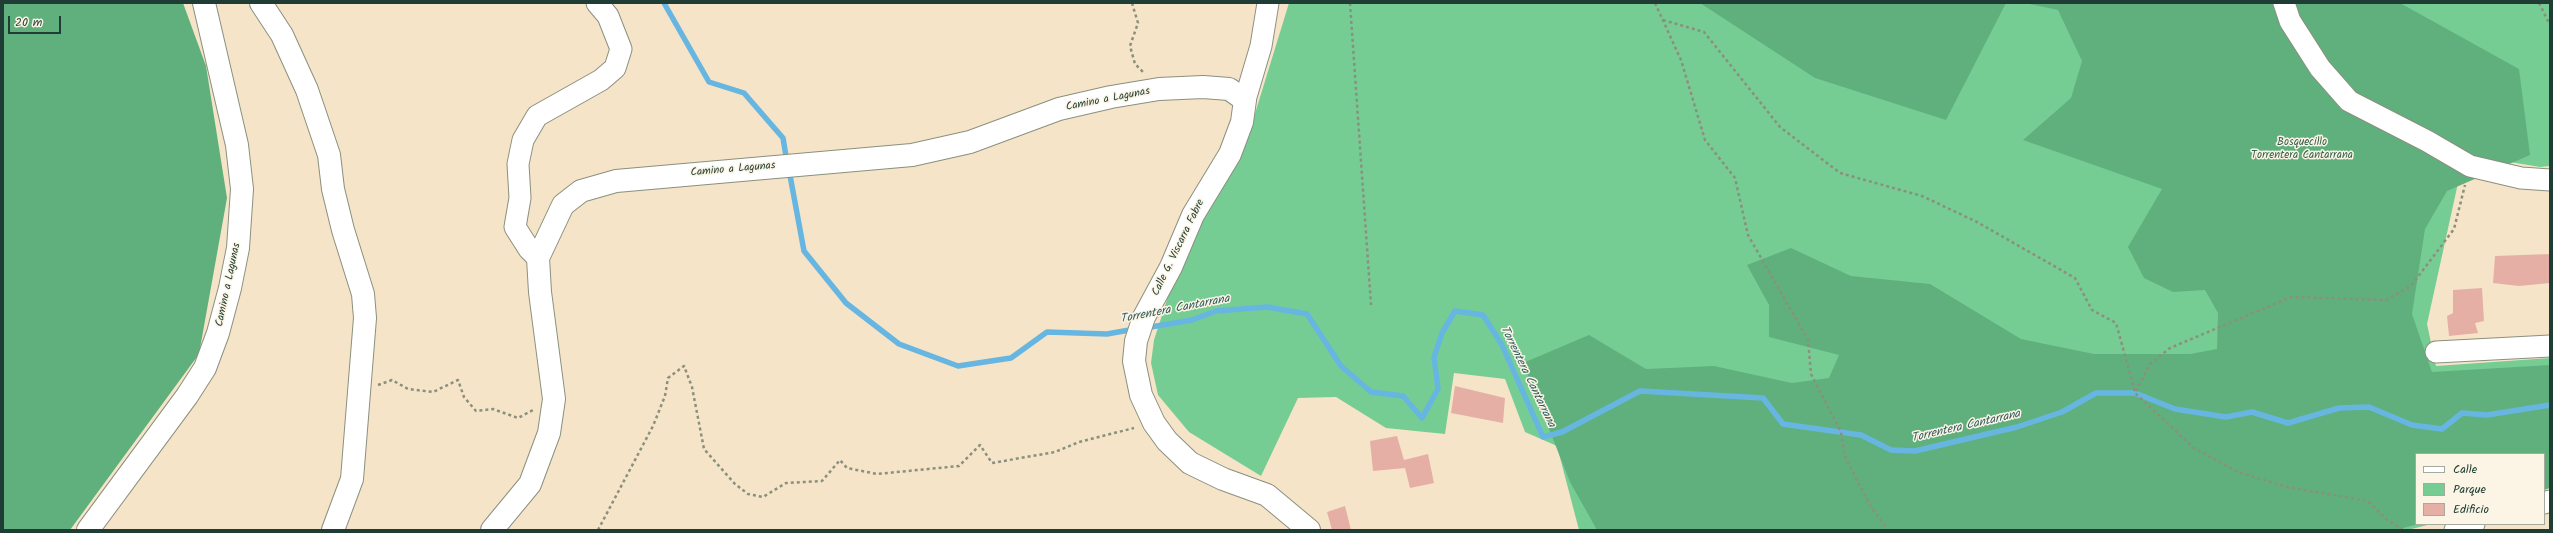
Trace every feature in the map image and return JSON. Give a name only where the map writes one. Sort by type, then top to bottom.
[{"type":"street","name":"Camino a Lagunas","points":[[88,530],[187,396],[205,368],[218,333],[230,288],[238,248],[242,189],[237,145],[204,3]]},
{"type":"street","points":[[261,3],[282,35],[307,90],[329,155],[333,189],[341,223],[363,294],[365,318],[352,479],[333,530]]},
{"type":"street","points":[[538,258],[529,249],[515,227],[520,198],[518,164],[523,140],[538,116],[601,80],[615,68],[621,49],[608,16],[597,3]]},
{"type":"street","points":[[1260,46],[1263,3]]},
{"type":"street","points":[[1245,100],[1260,46],[1268,3]]},
{"type":"street","points":[[2284,3],[2290,21],[2320,68],[2349,101],[2427,141],[2470,166],[2521,178],[2550,180]]},
{"type":"street","name":"Camino a Lagunas","points":[[492,530],[530,484],[549,433],[554,399],[540,292],[538,258],[563,205],[581,191],[616,181],[912,154],[970,142],[1059,109],[1159,89],[1203,87],[1229,89],[1245,100]]},
{"type":"street","name":"Calle G. Viscarra Fabre","points":[[1245,100],[1242,122],[1230,154],[1193,214],[1171,267],[1144,317],[1136,341],[1134,361],[1141,395],[1154,423],[1167,441],[1190,463],[1223,479],[1267,495],[1309,530]]},
{"type":"street","points":[[2436,352],[2550,346]]},
{"type":"street","points":[[2455,530],[2471,525]]},
{"type":"path","points":[[1132,3],[1138,23],[1130,46],[1135,64],[1159,89]]},
{"type":"path","points":[[1350,3],[1372,305]]},
{"type":"path","points":[[1655,3],[1681,60],[1705,140],[1735,178],[1748,235],[1808,340],[1811,374],[1841,432],[1845,457],[1871,506],[1888,530]]},
{"type":"path","points":[[2539,3],[2550,25]]},
{"type":"path","points":[[1663,20],[1704,32],[1780,127],[1840,173],[1922,196],[1977,222],[2075,278],[2092,310],[2116,323],[2136,393],[2194,448],[2238,472],[2287,487],[2368,501],[2386,519],[2403,530]]},
{"type":"path","points":[[2136,393],[2150,364],[2170,348],[2292,297],[2386,300],[2411,286],[2454,229],[2470,166]]},
{"type":"path","points":[[598,530],[653,426],[665,396],[668,378],[684,366],[692,387],[704,449],[735,484],[748,494],[763,497],[786,483],[822,481],[840,460],[847,468],[877,474],[951,467],[959,466],[980,445],[992,463],[1055,452],[1079,442],[1154,423]]},
{"type":"path","points":[[360,382],[377,386],[392,380],[408,389],[433,392],[458,380],[464,397],[476,411],[492,409],[518,418],[554,399]]},
{"type":"green space","points":[[3,3],[183,3],[206,66],[227,198],[199,354],[70,530],[3,530]]},
{"type":"green space","points":[[1289,3],[2276,3],[2460,174],[2427,324],[2436,366],[2550,358],[2550,487],[2545,453],[2415,453],[2415,525],[2427,525],[2408,530],[1579,530],[1557,446],[1525,432],[1505,379],[1454,373],[1445,434],[1386,428],[1336,397],[1298,398],[1261,476],[1189,432],[1158,395],[1151,363],[1154,340],[1191,225],[1249,133]]},
{"type":"green space","points":[[1700,3],[2006,3],[1946,120],[1815,78]]},
{"type":"green space","name":"Bosquecillo Torrentera Cantarrana","points":[[2025,3],[2400,3],[2519,69],[2530,155],[2447,191],[2425,229],[2412,314],[2432,372],[2550,365],[2550,488],[2545,490],[2545,453],[2415,453],[2415,525],[2395,530],[1597,530],[1570,482],[1523,363],[1589,335],[1646,369],[1714,366],[1792,383],[1829,378],[1839,355],[1769,337],[1769,305],[1747,265],[1791,248],[1851,276],[1930,284],[2021,339],[2094,354],[2190,354],[2217,349],[2218,313],[2205,290],[2173,292],[2144,278],[2128,247],[2162,189],[2023,140],[2071,98],[2082,61],[2058,10]]},
{"type":"green space","points":[[2295,3],[2550,3],[2550,166],[2540,167],[2504,161]]},
{"type":"building","points":[[2550,254],[2550,283],[2519,286],[2493,283],[2495,256]]},
{"type":"building","points":[[2482,288],[2484,321],[2475,323],[2478,333],[2449,336],[2447,316],[2453,313],[2453,290]]},
{"type":"building","points":[[1455,386],[1505,398],[1503,423],[1451,413]]},
{"type":"building","points":[[1397,436],[1404,460],[1428,454],[1434,483],[1410,488],[1405,468],[1373,471],[1370,441]]},
{"type":"building","points":[[1345,506],[1351,530],[1332,530],[1327,512]]},
{"type":"waterway","name":"Torrentera Cantarrana","points":[[664,3],[709,82],[744,93],[783,138],[787,162]]},
{"type":"waterway","name":"Torrentera Cantarrana","points":[[789,170],[804,251],[846,303],[899,344],[958,366],[1011,358],[1047,332],[1107,334],[1135,329]]},
{"type":"waterway","name":"Torrentera Cantarrana","points":[[1145,328],[1192,320],[1216,311],[1267,307],[1307,314],[1341,366],[1371,392],[1403,396],[1422,418],[1438,389],[1434,357],[1442,333],[1455,311],[1483,315],[1502,345],[1543,437],[1562,432],[1640,391],[1763,398],[1783,424],[1861,435],[1891,450],[1915,451],[2017,427],[2062,412],[2096,393],[2135,393],[2175,409],[2226,417],[2252,412],[2288,423],[2339,408],[2369,407],[2412,425],[2442,429],[2462,413],[2487,415],[2550,405]]}]
